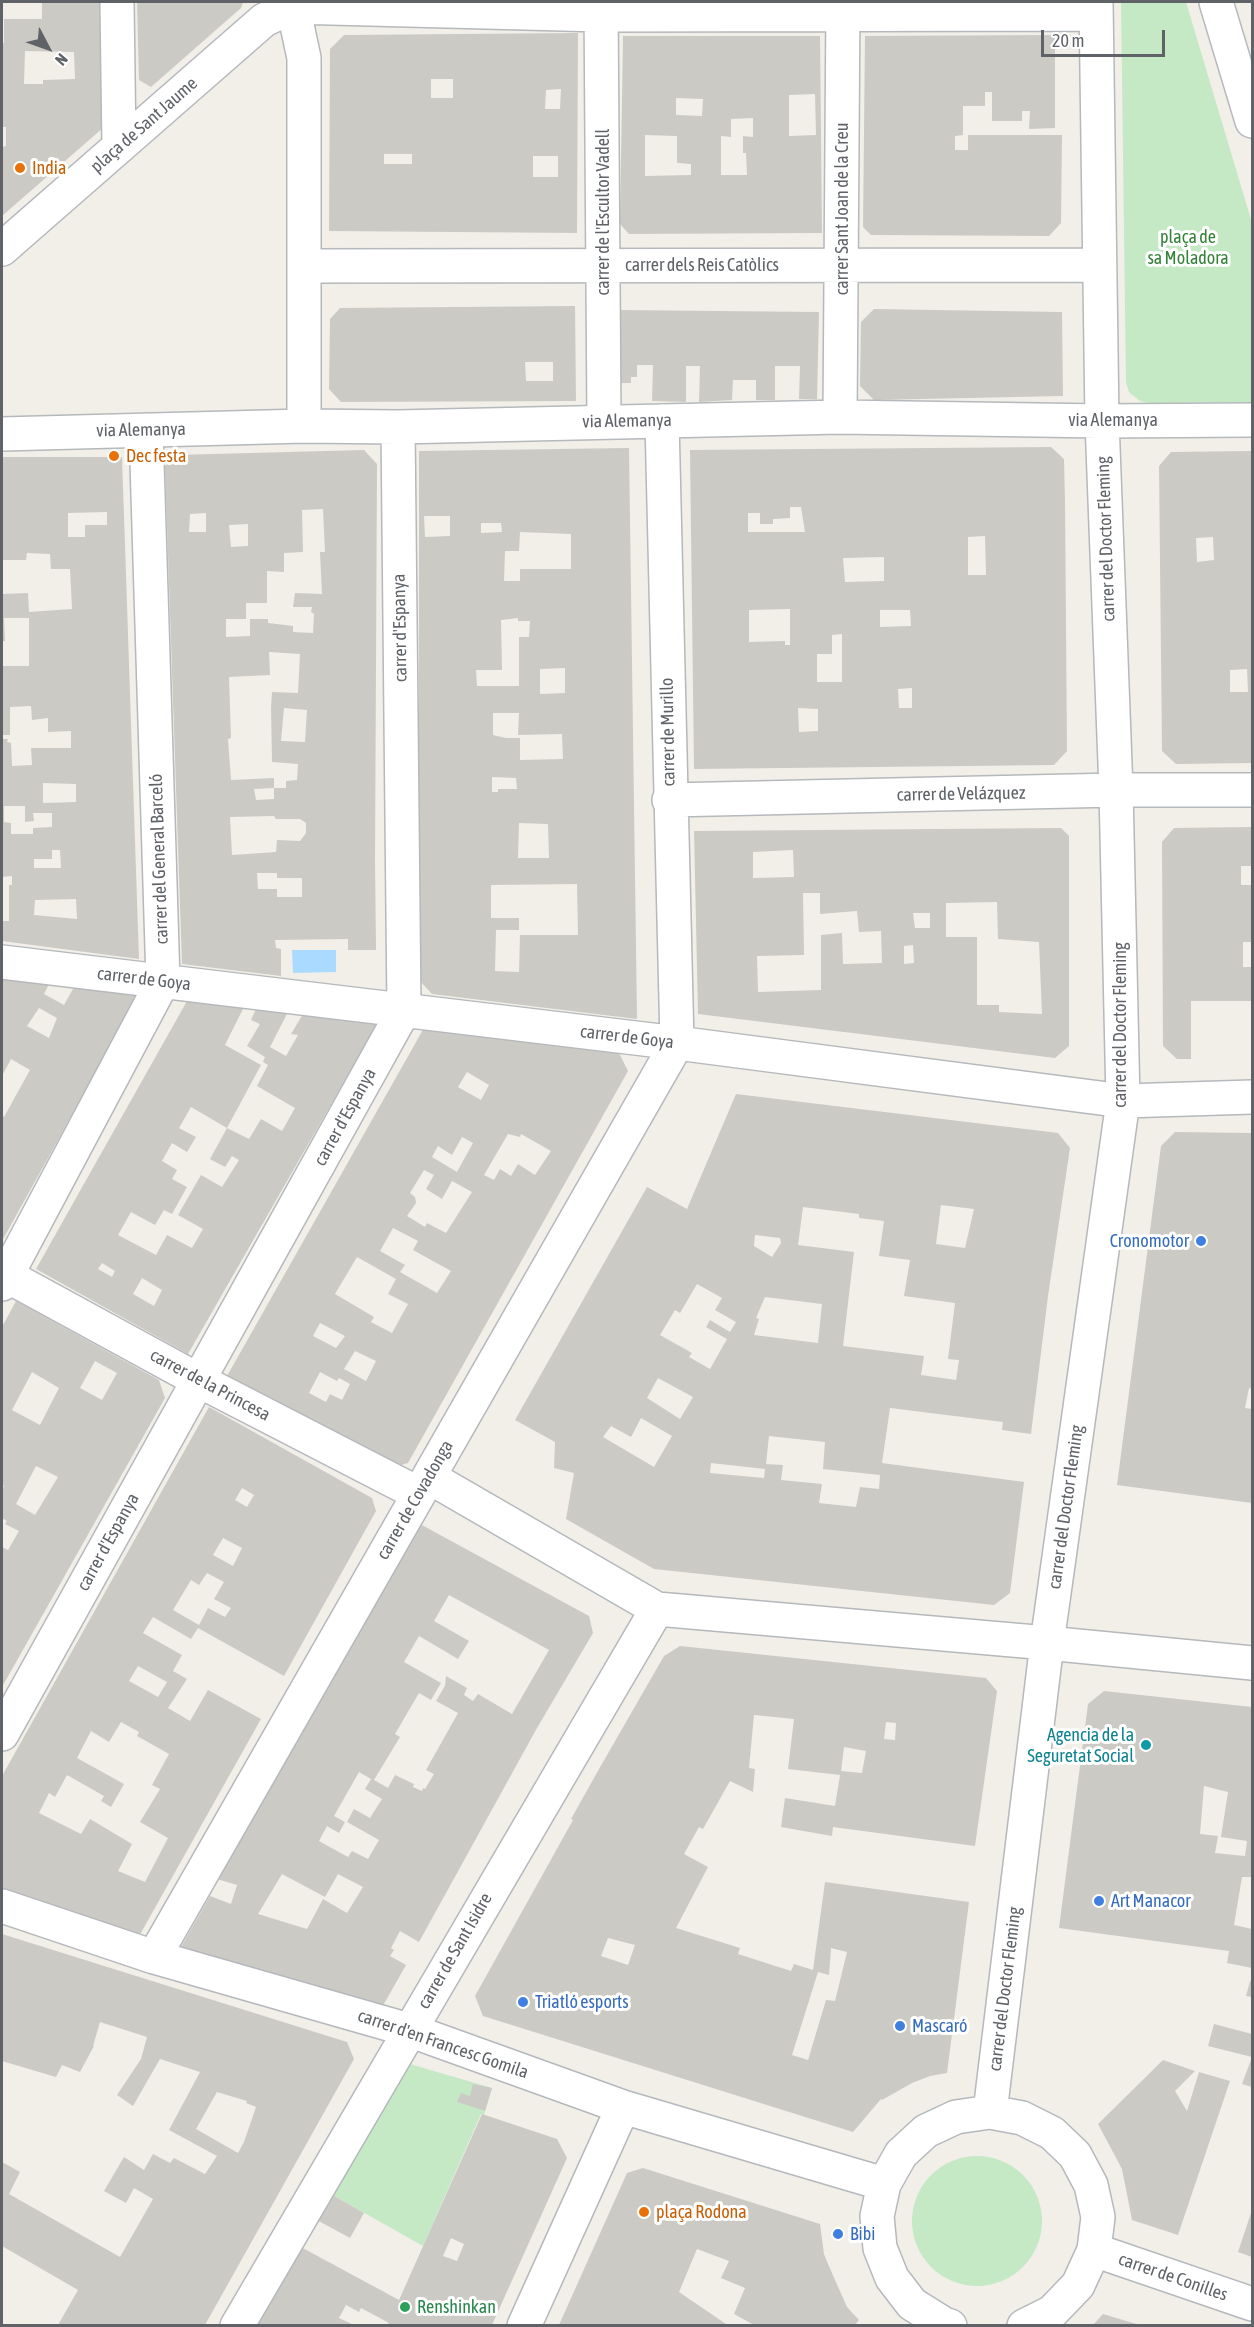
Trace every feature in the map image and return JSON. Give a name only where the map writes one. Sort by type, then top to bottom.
[{"type":"street","points":[[117,2],[119,147]]},
{"type":"street","points":[[1216,2],[1252,122]]},
{"type":"street","points":[[304,426],[304,58],[294,3],[602,8],[1096,8]]},
{"type":"street","name":"plaça de Sant Jaume","points":[[2,249],[264,20],[294,3]]},
{"type":"street","name":"carrer de l'Escultor Vadell","points":[[602,8],[604,422]]},
{"type":"street","name":"carrer del Doctor Fleming","points":[[990,2112],[1047,1643],[1123,1101],[1116,790],[1102,421],[1096,8]]},
{"type":"street","name":"carrer Sant Joan de la Creu","points":[[840,417],[843,9]]},
{"type":"street","name":"carrer dels Reis Catòlics","points":[[304,266],[1099,265]]},
{"type":"street","name":"via Alemanya","points":[[2,434],[304,426],[398,427],[840,417],[1102,421],[1252,420]]},
{"type":"street","name":"carrer de Murillo","points":[[662,421],[669,800],[677,1043]]},
{"type":"street","name":"carrer d'Espanya","points":[[2,1734],[404,1010],[398,427]]},
{"type":"street","name":"carrer del General Barceló","points":[[3,1278],[163,981],[146,430]]},
{"type":"street","name":"carrer de Velázquez","points":[[669,800],[1116,790],[1252,790]]},
{"type":"street","name":"carrer de Goya","points":[[2,962],[677,1043],[1123,1101],[1252,1097]]},
{"type":"street","name":"carrer de Covadonga","points":[[154,1957],[677,1043]]},
{"type":"street","name":"carrer de la Princesa","points":[[3,1278],[198,1380],[424,1485],[657,1609]]},
{"type":"street","points":[[657,1609],[1252,1663]]},
{"type":"street","name":"carrer de Sant Isidre","points":[[237,2325],[657,1609]]},
{"type":"street","name":"carrer d'en Francesc Gomila","points":[[2,1906],[154,1957],[409,2030],[623,2107],[884,2184]]},
{"type":"street","points":[[524,2325],[623,2107]]},
{"type":"street","points":[[950,2325],[904,2314],[880,2248],[877,2216],[884,2184],[901,2154],[926,2131],[956,2117],[990,2112],[1022,2118],[1052,2133],[1076,2156],[1091,2185],[1098,2217],[1094,2250],[1078,2285],[1052,2312],[1024,2325]]},
{"type":"street","name":"carrer de Conilles","points":[[1094,2250],[1252,2304]]},
{"type":"green space","name":"plaça de sa Moladora","points":[[1121,2],[1186,2],[1252,223],[1252,402],[1149,403],[1140,401],[1129,392],[1126,382]]},
{"type":"green space","points":[[403,2062],[492,2088],[484,2115],[481,2114],[423,2246],[329,2193]]},
{"type":"green space","points":[[977,2156],[1002,2161],[1023,2175],[1037,2196],[1042,2221],[1037,2246],[1023,2267],[1002,2281],[977,2286],[952,2281],[931,2267],[917,2246],[912,2221],[917,2196],[931,2175],[952,2161]]},
{"type":"water","points":[[292,950],[336,950],[336,972],[293,973]]},
{"type":"building","points":[[42,2],[100,2],[104,127],[2,216],[2,147],[6,146],[6,127],[2,127],[4,19],[42,19]],"holes":[[[25,51],[74,52],[75,79],[43,80],[43,84],[24,84]]]},
{"type":"building","points":[[137,2],[243,2],[241,8],[151,87],[139,80]]},
{"type":"building","points":[[578,33],[577,233],[329,231],[330,49],[344,35]],"holes":[[[431,79],[453,79],[453,98],[431,98]],[[561,89],[560,109],[545,109],[546,90]],[[384,154],[412,154],[412,164],[384,164]],[[533,156],[558,156],[558,177],[533,177]]]},
{"type":"building","points":[[1055,35],[1055,128],[1029,129],[1030,111],[1022,111],[1022,121],[992,121],[992,92],[985,92],[985,106],[963,106],[963,135],[955,136],[955,150],[968,150],[968,135],[1062,135],[1061,223],[1049,236],[871,235],[863,227],[865,36]]},
{"type":"building","points":[[623,36],[820,36],[822,233],[629,234],[620,224]],"holes":[[[815,94],[816,135],[789,136],[789,95]],[[676,98],[703,99],[702,116],[676,115]],[[753,118],[753,137],[743,136],[747,175],[721,175],[721,136],[731,137],[731,119]],[[645,135],[677,136],[677,163],[691,164],[691,175],[645,176]]]},
{"type":"building","points":[[575,306],[576,401],[341,402],[329,389],[330,319],[340,308]],"holes":[[[525,362],[553,362],[553,381],[526,381]]]},
{"type":"building","points":[[874,309],[1062,312],[1063,396],[874,400],[860,386],[861,322]]},
{"type":"building","points":[[620,310],[819,312],[817,399],[799,399],[800,366],[775,366],[775,400],[756,400],[756,380],[733,380],[732,400],[699,402],[700,366],[686,366],[686,402],[652,401],[653,365],[637,365],[637,377],[631,377],[631,383],[620,383]]},
{"type":"building","points":[[1051,447],[1064,459],[1067,751],[1054,765],[694,769],[690,450]],"holes":[[[790,507],[801,507],[805,532],[748,532],[748,513],[760,513],[760,524],[773,524],[773,519],[790,518]],[[985,536],[986,575],[968,575],[968,537]],[[884,557],[884,581],[845,582],[843,558]],[[790,609],[790,645],[785,645],[785,641],[749,642],[749,610]],[[880,610],[910,610],[911,626],[880,627]],[[842,634],[842,682],[817,682],[817,654],[832,654],[832,635]],[[912,688],[912,708],[899,708],[898,689]],[[798,708],[818,709],[818,731],[799,732]]]},
{"type":"building","points":[[629,448],[637,1019],[432,994],[419,980],[419,451]],"holes":[[[424,516],[450,516],[450,536],[425,537]],[[481,523],[501,523],[502,532],[481,533]],[[520,532],[571,534],[571,569],[520,569],[520,581],[504,581],[505,551],[519,551]],[[518,618],[518,621],[530,621],[529,637],[519,637],[519,686],[477,686],[476,670],[502,670],[501,620]],[[565,668],[565,693],[540,694],[540,669]],[[493,713],[519,713],[518,735],[562,734],[563,759],[520,760],[520,738],[493,735]],[[492,777],[516,778],[517,789],[498,789],[498,792],[492,792]],[[519,823],[548,824],[549,858],[518,858]],[[577,884],[578,935],[520,935],[519,972],[495,971],[496,930],[519,930],[519,918],[491,918],[491,885]]]},
{"type":"building","points":[[364,450],[377,464],[376,950],[348,950],[348,939],[275,940],[276,948],[281,949],[281,976],[182,964],[165,466],[174,455]],"holes":[[[323,509],[325,552],[320,552],[322,594],[295,593],[293,607],[312,607],[313,633],[293,632],[293,626],[268,623],[268,619],[250,619],[250,636],[226,637],[226,619],[246,619],[246,603],[267,603],[267,571],[284,572],[284,553],[303,552],[302,510]],[[206,513],[206,532],[189,532],[190,514]],[[248,524],[248,546],[231,547],[229,525]],[[269,652],[300,654],[298,693],[272,692],[271,708],[272,762],[298,764],[297,780],[286,781],[286,788],[274,788],[274,778],[231,780],[228,739],[231,738],[229,677],[270,675]],[[284,708],[307,710],[305,742],[281,741]],[[274,788],[274,799],[256,800],[254,789]],[[274,816],[276,819],[300,819],[306,823],[306,833],[300,841],[277,840],[276,852],[232,855],[230,817]],[[257,873],[277,873],[277,878],[302,878],[302,897],[277,897],[277,889],[258,889]]]},
{"type":"building","points":[[1252,451],[1252,763],[1176,764],[1162,751],[1159,466],[1171,452]],"holes":[[[1213,537],[1214,560],[1197,562],[1196,538]],[[1247,669],[1248,692],[1230,692],[1230,670]]]},
{"type":"building","points":[[2,457],[122,457],[139,959],[2,941],[2,921],[9,921],[9,885],[12,885],[12,876],[2,877],[2,739],[8,739],[7,742],[11,743],[12,766],[32,765],[31,748],[71,748],[71,731],[48,732],[48,718],[32,720],[31,706],[10,707],[10,735],[2,735],[2,666],[29,666],[29,618],[4,618],[5,641],[2,641],[2,594],[28,593],[29,612],[72,609],[70,569],[51,569],[50,554],[27,553],[26,560],[2,560]],"holes":[[[107,512],[107,525],[85,525],[85,537],[68,537],[68,513]],[[43,783],[76,784],[76,802],[43,803]],[[4,806],[25,806],[25,822],[34,821],[33,813],[52,813],[52,827],[33,828],[33,834],[11,834],[11,823],[4,822]],[[52,850],[60,850],[61,868],[34,868],[34,859],[52,859]],[[76,899],[77,919],[34,915],[35,900]]]},
{"type":"building","points":[[1252,827],[1252,866],[1241,866],[1241,885],[1252,885],[1252,942],[1243,942],[1243,967],[1252,967],[1252,1001],[1191,1001],[1191,1059],[1177,1059],[1163,1046],[1162,842],[1174,828]]},
{"type":"building","points":[[1061,828],[1069,836],[1069,1046],[1055,1058],[698,1014],[694,831]],"holes":[[[793,850],[794,877],[753,878],[753,852]],[[803,893],[820,893],[820,914],[857,911],[859,932],[881,931],[882,963],[843,964],[842,933],[821,935],[821,990],[758,992],[757,956],[804,955]],[[997,902],[998,939],[1039,942],[1042,1014],[999,1012],[999,1005],[977,1005],[977,937],[946,937],[946,903]],[[913,913],[930,913],[930,928],[915,928]],[[913,945],[914,963],[904,964],[904,946]]]},
{"type":"building","points":[[2,979],[49,984],[44,994],[64,1005],[74,987],[139,994],[2,1241],[2,1115],[4,1117],[30,1070],[11,1059],[2,1076]],"holes":[[[39,1008],[57,1018],[49,1038],[27,1026]]]},
{"type":"building","points":[[187,1001],[244,1007],[225,1045],[261,1065],[227,1128],[249,1139],[261,1119],[282,1131],[295,1108],[257,1086],[268,1065],[263,1062],[265,1057],[247,1046],[260,1024],[251,1020],[256,1009],[288,1012],[270,1047],[286,1056],[298,1035],[291,1034],[303,1014],[377,1024],[188,1354],[36,1269]],"holes":[[[191,1107],[227,1128],[210,1159],[225,1167],[232,1156],[239,1160],[222,1187],[201,1175],[178,1215],[203,1229],[192,1248],[167,1235],[156,1255],[118,1235],[131,1212],[155,1225],[164,1210],[172,1214],[187,1187],[172,1179],[177,1170],[162,1161],[172,1143],[187,1152],[196,1137],[179,1128]],[[102,1263],[115,1271],[112,1277],[98,1269]],[[142,1278],[162,1290],[154,1306],[133,1294]]]},
{"type":"building","points":[[424,1028],[619,1053],[628,1071],[408,1463],[391,1468],[227,1376]],"holes":[[[467,1072],[489,1085],[481,1100],[458,1087]],[[508,1134],[520,1137],[521,1134],[551,1151],[535,1175],[518,1164],[511,1176],[500,1169],[494,1180],[484,1175]],[[462,1137],[473,1143],[457,1172],[432,1157],[438,1146],[452,1155]],[[424,1170],[434,1175],[426,1189],[442,1199],[452,1181],[472,1192],[446,1233],[427,1223],[425,1227],[407,1216],[416,1203],[415,1197],[410,1193]],[[393,1228],[418,1241],[413,1250],[451,1271],[437,1293],[400,1272],[405,1265],[380,1251]],[[357,1257],[396,1279],[388,1294],[408,1304],[392,1333],[371,1322],[374,1317],[335,1294]],[[320,1323],[345,1336],[336,1348],[313,1336]],[[355,1351],[376,1361],[366,1381],[344,1369]],[[320,1372],[337,1381],[339,1378],[350,1384],[342,1400],[330,1394],[326,1402],[309,1393]]]},
{"type":"building","points":[[736,1094],[1058,1133],[1070,1148],[1048,1296],[1031,1434],[1002,1430],[1003,1422],[890,1408],[882,1463],[1024,1482],[1010,1593],[994,1605],[654,1569],[566,1519],[574,1473],[554,1468],[555,1442],[515,1420],[647,1187],[687,1209]],"holes":[[[941,1205],[974,1209],[965,1248],[936,1244]],[[803,1207],[859,1214],[859,1218],[884,1221],[879,1256],[910,1260],[904,1296],[955,1303],[948,1359],[959,1360],[956,1380],[921,1375],[924,1356],[843,1346],[854,1252],[798,1245]],[[755,1235],[780,1238],[781,1243],[772,1257],[754,1246]],[[697,1284],[722,1298],[715,1310],[736,1322],[730,1332],[710,1320],[706,1327],[727,1339],[710,1369],[689,1357],[692,1353],[660,1335],[675,1310],[680,1313]],[[765,1297],[822,1304],[818,1343],[754,1335],[759,1319],[756,1318]],[[658,1378],[693,1397],[680,1419],[647,1398]],[[641,1418],[672,1436],[654,1467],[603,1437],[611,1426],[631,1437]],[[769,1436],[825,1442],[823,1469],[880,1475],[879,1489],[860,1487],[856,1507],[819,1503],[822,1484],[781,1480],[783,1465],[766,1464]],[[711,1463],[765,1469],[764,1478],[710,1473]]]},
{"type":"building","points":[[1175,1132],[1252,1133],[1252,1389],[1249,1388],[1245,1408],[1252,1409],[1252,1503],[1117,1485],[1161,1146]]},
{"type":"building","points":[[16,1301],[159,1380],[165,1398],[2,1687],[2,1547],[8,1550],[19,1531],[5,1524],[7,1521],[2,1518],[4,1486],[2,1484],[2,1327]],"holes":[[[95,1361],[117,1373],[102,1400],[80,1388]],[[32,1372],[59,1388],[40,1425],[12,1410]],[[36,1466],[58,1477],[35,1515],[16,1504]]]},
{"type":"building","points":[[209,1407],[372,1498],[376,1511],[284,1676],[198,1628],[191,1639],[153,1617],[143,1633],[182,1655],[173,1671],[187,1679],[168,1708],[190,1721],[208,1690],[261,1719],[138,1938],[2,1893],[2,1776]],"holes":[[[242,1488],[254,1495],[247,1507],[235,1500]],[[223,1538],[242,1548],[233,1566],[213,1555]],[[207,1573],[224,1582],[214,1599],[231,1608],[225,1617],[208,1608],[199,1625],[173,1610],[191,1580],[199,1585]],[[138,1666],[167,1682],[158,1697],[129,1681]],[[121,1722],[139,1732],[137,1736],[169,1754],[152,1785],[160,1789],[140,1822],[168,1838],[145,1882],[118,1871],[132,1844],[90,1819],[81,1834],[39,1813],[49,1793],[55,1797],[67,1775],[104,1796],[101,1801],[111,1807],[124,1784],[77,1758],[91,1731],[109,1742]]]},
{"type":"building","points":[[420,1524],[589,1616],[593,1633],[537,1728],[419,1942],[400,1931],[391,1948],[394,1950],[390,1956],[406,1965],[380,2011],[181,1947],[210,1896],[231,1904],[237,1885],[217,1879]],"holes":[[[449,1595],[549,1650],[512,1714],[478,1694],[473,1701],[464,1695],[467,1688],[446,1676],[445,1686],[436,1701],[458,1713],[426,1770],[434,1774],[422,1791],[413,1787],[414,1784],[395,1775],[388,1788],[374,1780],[400,1737],[395,1734],[419,1693],[431,1700],[441,1683],[404,1662],[419,1636],[458,1659],[469,1641],[434,1621]],[[359,1772],[371,1779],[365,1789],[382,1799],[370,1818],[354,1809],[347,1822],[379,1840],[368,1859],[352,1851],[348,1857],[319,1841],[327,1826],[339,1833],[345,1822],[334,1816]],[[282,1874],[325,1897],[338,1874],[363,1887],[347,1913],[323,1899],[307,1929],[258,1914]]]},
{"type":"building","points":[[680,1646],[986,1678],[997,1691],[975,1846],[833,1827],[832,1836],[781,1827],[785,1798],[835,1806],[840,1775],[788,1769],[794,1719],[754,1715],[749,1768],[755,1769],[753,1792],[730,1781],[703,1829],[699,1827],[684,1854],[708,1867],[676,1928],[740,1948],[738,1954],[791,1971],[794,1964],[813,1970],[825,1882],[969,1902],[947,2073],[912,2083],[881,2099],[853,2132],[483,2016],[475,1996],[573,1820],[571,1819],[664,1656]],"holes":[[[886,1722],[896,1723],[895,1740],[884,1739]],[[844,1747],[866,1751],[862,1773],[841,1771]],[[608,1938],[635,1945],[628,1965],[601,1956]],[[831,1948],[847,1952],[835,2001],[826,2000],[808,2060],[792,2055],[818,1972],[829,1975]]]},
{"type":"building","points":[[1104,1691],[1252,1707],[1252,1877],[1242,1877],[1234,1925],[1252,1929],[1252,1968],[1227,1963],[1229,1951],[1059,1928],[1088,1704]],"holes":[[[1204,1786],[1228,1792],[1221,1837],[1247,1841],[1245,1856],[1215,1853],[1218,1836],[1200,1834]]]},
{"type":"building","points":[[2,1934],[347,2042],[354,2059],[205,2325],[58,2325],[78,2290],[2,2246],[2,2162],[20,2172],[9,2194],[120,2257],[153,2199],[134,2188],[126,2203],[104,2191],[124,2157],[144,2170],[153,2154],[170,2163],[174,2158],[205,2174],[217,2156],[169,2130],[200,2072],[160,2059],[133,2106],[117,2095],[141,2059],[147,2037],[100,2022],[94,2046],[80,2072],[62,2065],[56,2077],[2,2061]],"holes":[[[217,2092],[247,2101],[246,2103],[256,2107],[238,2153],[196,2129]]]},
{"type":"building","points":[[1250,1981],[1252,1982],[1252,1997],[1246,1996]]},
{"type":"building","points":[[1214,2024],[1252,2034],[1252,2057],[1208,2046]]},
{"type":"building","points":[[1252,2057],[1252,2087],[1242,2084]]},
{"type":"building","points":[[1163,2060],[1195,2071],[1175,2091],[1187,2111],[1199,2072],[1230,2081],[1178,2235],[1132,2220],[1122,2169],[1098,2124]]},
{"type":"building","points":[[473,2084],[492,2088],[485,2111],[457,2102],[461,2093],[470,2096]]},
{"type":"building","points":[[482,2114],[557,2139],[567,2158],[492,2325],[387,2325],[389,2323],[361,2308],[359,2312],[346,2305],[339,2318],[354,2325],[255,2325],[299,2246],[399,2300]],"holes":[[[451,2238],[464,2244],[457,2261],[443,2256]]]},
{"type":"building","points":[[643,2168],[820,2224],[824,2254],[828,2264],[847,2307],[859,2320],[855,2325],[754,2325],[734,2314],[745,2288],[721,2278],[729,2261],[697,2249],[679,2292],[725,2325],[559,2325],[627,2173]]},
{"type":"building","points":[[329,2193],[364,2213],[350,2238],[315,2219]]},
{"type":"building","points":[[1252,2210],[1252,2257],[1238,2252]]},
{"type":"building","points":[[1103,2314],[1140,2325],[1093,2325]]},
{"type":"place","name":"India","points":[[20,168]]},
{"type":"place","name":"Dec festa","points":[[114,456]]},
{"type":"place","name":"Cronomotor","points":[[1201,1241]]},
{"type":"place","name":"Agencia de la Seguretat Social","points":[[1146,1745]]},
{"type":"place","name":"Art Manacor","points":[[1099,1901]]},
{"type":"place","name":"Triatló esports","points":[[523,2002]]},
{"type":"place","name":"Mascaró","points":[[900,2026]]},
{"type":"place","name":"plaça Rodona","points":[[644,2212]]},
{"type":"place","name":"Bibi","points":[[838,2234]]},
{"type":"place","name":"Renshinkan","points":[[405,2307]]}]
